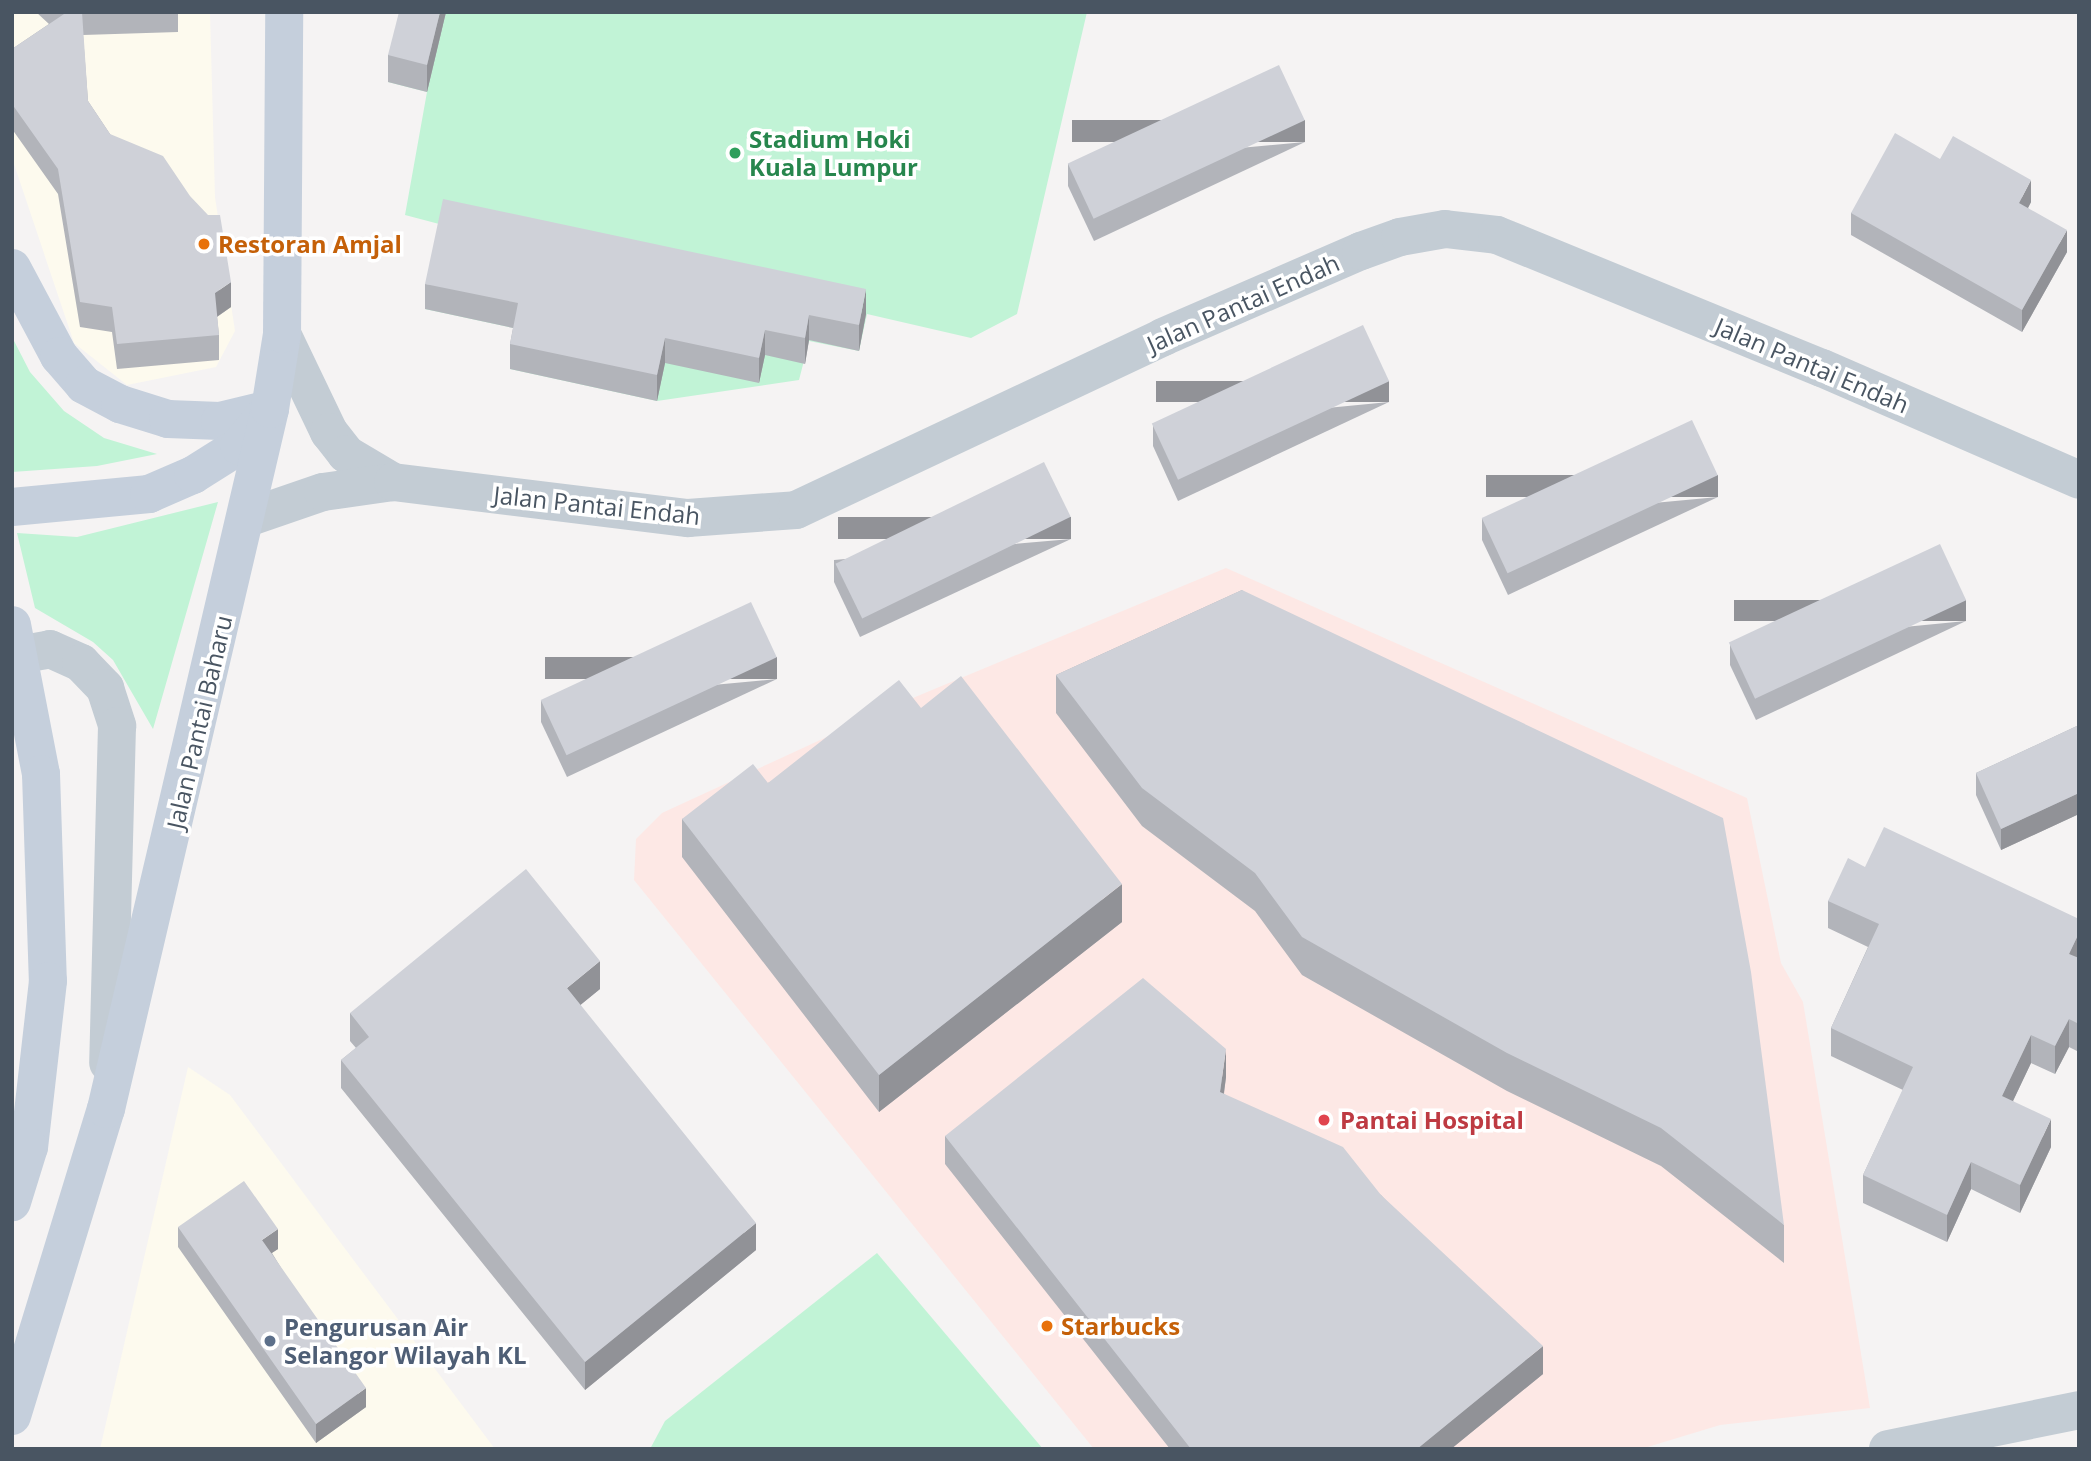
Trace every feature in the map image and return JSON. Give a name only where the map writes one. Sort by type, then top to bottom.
[{"type":"main road","name":"Jalan Pantai Baharu","points":[[12,1416],[106,1109],[247,518],[270,409],[282,334],[284,12]]},
{"type":"main road","points":[[12,268],[58,356],[84,385],[120,404],[168,419],[220,421],[270,409]]},
{"type":"main road","points":[[12,507],[149,494],[193,475],[239,446],[270,409]]},
{"type":"main road","points":[[12,625],[41,774],[48,981],[29,1147],[12,1202]]},
{"type":"street","name":"Jalan Pantai Endah","points":[[247,518],[323,492],[393,482],[688,518],[796,510],[1237,304],[1400,237],[1445,229],[1497,235],[1822,368],[2079,480]]},
{"type":"street","name":"Jalan Pantai Endah","points":[[282,334],[329,432],[346,454],[393,482]]},
{"type":"street","points":[[12,656],[50,649],[81,663],[105,688],[117,726],[106,1109]]},
{"type":"street","points":[[1888,1449],[2079,1410]]},
{"type":"shaded area","points":[[12,12],[210,12],[215,197],[235,331],[216,367],[127,385],[74,343],[12,158]]},
{"type":"shaded area","name":"Pantai Hospital","points":[[1226,568],[1747,798],[1781,963],[1803,1002],[1870,1408],[1720,1425],[1641,1449],[1094,1449],[634,880],[636,839],[662,813],[896,705]]},
{"type":"shaded area","name":"Pengurusan Air Selangor Wilayah KL","points":[[188,1067],[230,1095],[495,1449],[100,1449]]},
{"type":"green space","name":"Stadium Hoki Kuala Lumpur","points":[[405,12],[1087,12],[1017,314],[971,338],[867,314],[859,351],[809,341],[799,380],[657,401],[510,369],[518,329],[425,309],[443,225],[405,215],[427,92],[388,82]]},
{"type":"green space","points":[[12,337],[30,372],[64,411],[104,438],[157,454],[97,466],[12,472]]},
{"type":"green space","points":[[218,502],[153,729],[113,660],[93,642],[35,608],[17,533],[77,537]]},
{"type":"green space","points":[[877,1253],[1043,1449],[650,1449],[665,1421]]},
{"type":"building","points":[[67,12],[82,12],[88,101],[110,134],[163,156],[190,196],[208,215],[220,215],[231,282],[215,293],[219,335],[117,344],[112,307],[80,302],[58,169],[12,104],[12,49]]},
{"type":"building","points":[[399,12],[440,12],[427,65],[388,55]]},
{"type":"building","points":[[1279,65],[1305,120],[1094,219],[1068,163]]},
{"type":"building","points":[[1895,133],[1940,159],[1953,136],[2031,180],[2019,203],[2067,230],[2022,310],[1851,213]]},
{"type":"building","points":[[443,199],[866,289],[859,325],[809,315],[805,338],[765,330],[759,358],[665,338],[657,375],[510,344],[518,303],[425,284]]},
{"type":"building","points":[[1363,325],[1389,381],[1178,480],[1152,423]]},
{"type":"building","points":[[1692,420],[1718,475],[1508,573],[1482,518]]},
{"type":"building","points":[[1044,462],[1071,517],[862,619],[835,564]]},
{"type":"building","points":[[1940,544],[1966,600],[1755,699],[1729,642]]},
{"type":"building","points":[[1242,590],[1723,818],[1751,972],[1784,1225],[1661,1128],[1507,1053],[1302,937],[1255,873],[1142,788],[1056,675]]},
{"type":"building","points":[[751,602],[777,657],[567,755],[541,700]]},
{"type":"building","points":[[961,676],[1122,884],[879,1075],[682,819],[753,764],[768,783],[899,680],[921,708]]},
{"type":"building","points":[[2079,725],[2079,793],[2001,829],[1976,773]]},
{"type":"building","points":[[1884,827],[2079,919],[2079,933],[2069,954],[2079,958],[2079,1024],[2069,1019],[2055,1046],[2031,1035],[2002,1096],[2051,1119],[2020,1185],[1971,1162],[1947,1215],[1863,1175],[1913,1067],[1831,1028],[1879,924],[1828,901],[1848,858],[1865,867]]},
{"type":"building","points":[[526,869],[600,961],[567,988],[756,1223],[585,1362],[341,1060],[369,1037],[350,1013]]},
{"type":"building","points":[[1143,978],[1226,1049],[1220,1092],[1343,1147],[1381,1195],[1543,1346],[1417,1449],[1191,1449],[945,1136]]},
{"type":"building","points":[[244,1181],[278,1229],[262,1240],[366,1388],[316,1424],[178,1227]]},
{"type":"place","name":"Stadium Hoki Kuala Lumpur","points":[[735,153]]},
{"type":"place","name":"Restoran Amjal","points":[[204,244]]},
{"type":"place","name":"Pantai Hospital","points":[[1324,1120]]},
{"type":"place","name":"Starbucks","points":[[1047,1326]]},
{"type":"place","name":"Pengurusan Air Selangor Wilayah KL","points":[[270,1341]]}]
